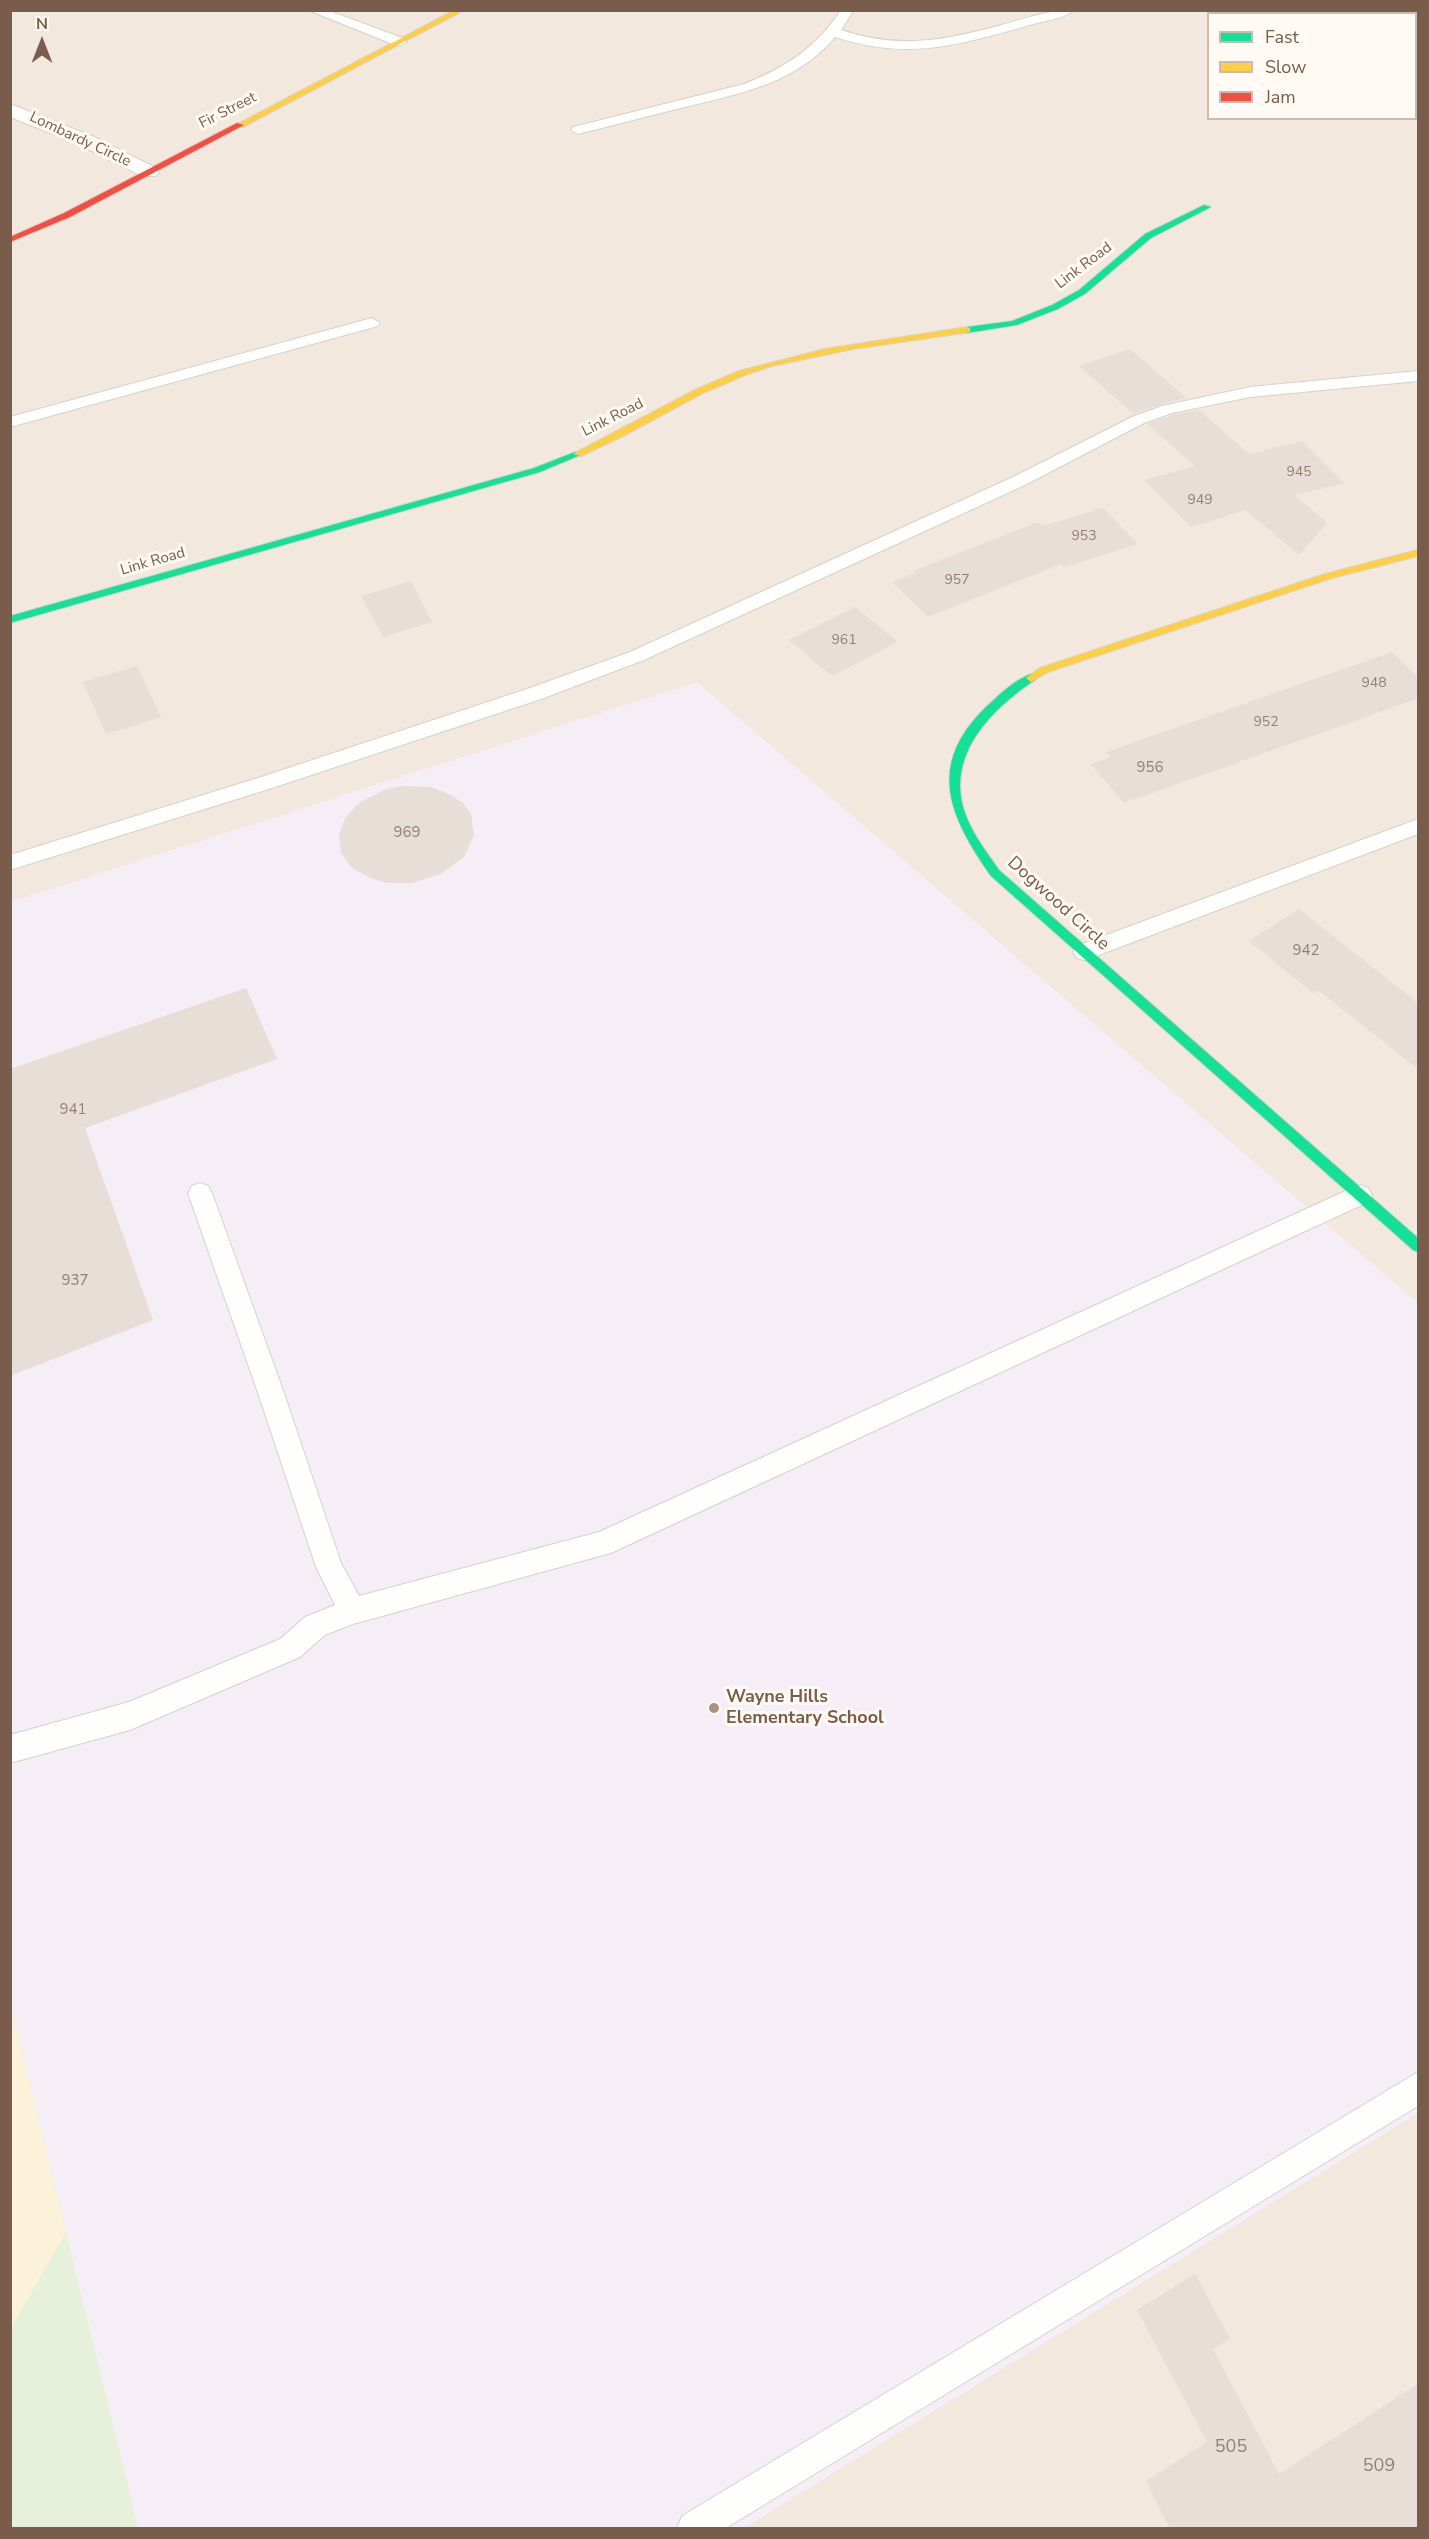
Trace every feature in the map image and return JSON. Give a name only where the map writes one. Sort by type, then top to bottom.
[{"type":"street","name":"Fir Street","points":[[10,240],[67,215],[461,10]]},
{"type":"street","name":"Lombardy Circle","points":[[10,110],[85,140],[149,172]]},
{"type":"street","name":"Link Road","points":[[10,620],[537,470],[597,446],[702,390],[742,373],[799,357],[1014,323],[1055,307],[1082,292],[1148,236],[1207,207]]},
{"type":"street","name":"Dogwood Circle","points":[[1419,553],[1329,576],[1044,670],[1016,686],[981,718],[963,749],[955,777],[956,799],[969,836],[994,873],[1419,1246]]},
{"type":"lane","points":[[314,10],[400,42]]},
{"type":"lane","points":[[578,130],[749,87],[774,78],[799,65],[821,47],[848,10]]},
{"type":"lane","points":[[833,32],[887,46],[915,46],[940,43],[1068,10]]},
{"type":"lane","points":[[10,422],[372,323]]},
{"type":"lane","points":[[10,863],[265,783],[534,694],[636,656],[1019,481],[1138,420],[1168,409],[1250,392],[1419,376]]},
{"type":"lane","points":[[1084,952],[1419,826]]},
{"type":"lane","points":[[200,1193],[271,1393],[329,1567],[352,1611]]},
{"type":"lane","points":[[10,1749],[129,1716],[290,1648],[315,1626],[352,1611],[602,1544],[1360,1195]]},
{"type":"lane","points":[[694,2529],[1419,2088]]},
{"type":"shaded area","name":"Wayne Hills Elementary School","points":[[11,11],[1418,11],[1418,2528],[11,2528]]},
{"type":"shaded area","name":"Wayne Hills Elementary School","points":[[697,682],[1418,1303],[1418,2113],[744,2528],[11,2528],[10,902]]},
{"type":"green space","points":[[10,2002],[138,2528],[11,2528]]},
{"type":"sand","points":[[10,2002],[66,2232],[11,2328],[10,2328]]},
{"type":"building","points":[[1130,349],[1186,398],[1134,414],[1079,366]]},
{"type":"building","points":[[1199,410],[1249,454],[1302,441],[1344,483],[1295,495],[1327,523],[1299,555],[1246,510],[1191,527],[1145,480],[1195,466],[1147,424],[1173,415]]},
{"type":"building","points":[[1103,508],[1138,544],[1064,567],[1061,564],[928,617],[892,582],[915,573],[913,571],[1038,522],[1043,526]]},
{"type":"building","points":[[411,581],[432,622],[383,637],[361,596]]},
{"type":"building","points":[[855,607],[898,642],[832,676],[789,640]]},
{"type":"building","points":[[1392,652],[1419,678],[1419,698],[1124,803],[1091,764],[1111,757],[1106,752]]},
{"type":"building","points":[[137,666],[161,717],[106,734],[83,682]]},
{"type":"building","points":[[401,786],[431,787],[463,803],[471,814],[474,835],[464,857],[441,874],[412,883],[387,883],[352,868],[341,853],[339,835],[345,818],[359,803],[384,790]]},
{"type":"building","points":[[1299,909],[1419,1004],[1419,1070],[1318,990],[1313,993],[1249,941]]},
{"type":"building","points":[[246,988],[277,1059],[85,1128],[153,1320],[10,1376],[10,1069]]},
{"type":"building","points":[[1195,2274],[1230,2339],[1213,2349],[1279,2474],[1419,2383],[1419,2529],[1170,2529],[1146,2481],[1207,2442],[1137,2310]]},
{"type":"traffic: fast","points":[[967,330],[1014,323],[1055,307],[1082,292],[1148,236],[1207,207]]},
{"type":"traffic: fast","points":[[10,620],[537,470],[578,454]]},
{"type":"traffic: fast","points":[[1031,678],[1015,688],[986,714],[964,745],[958,762],[955,781],[958,810],[983,856],[995,873],[1418,1246]]},
{"type":"traffic: slow","points":[[240,125],[461,10]]},
{"type":"traffic: slow","points":[[578,454],[721,381],[769,364],[825,351],[967,330]]},
{"type":"traffic: slow","points":[[1031,678],[1044,670],[1329,576],[1418,553]]},
{"type":"traffic: jam","points":[[10,240],[67,215],[240,125]]},
{"type":"place","name":"Wayne Hills Elementary School","points":[[714,1708]]}]
